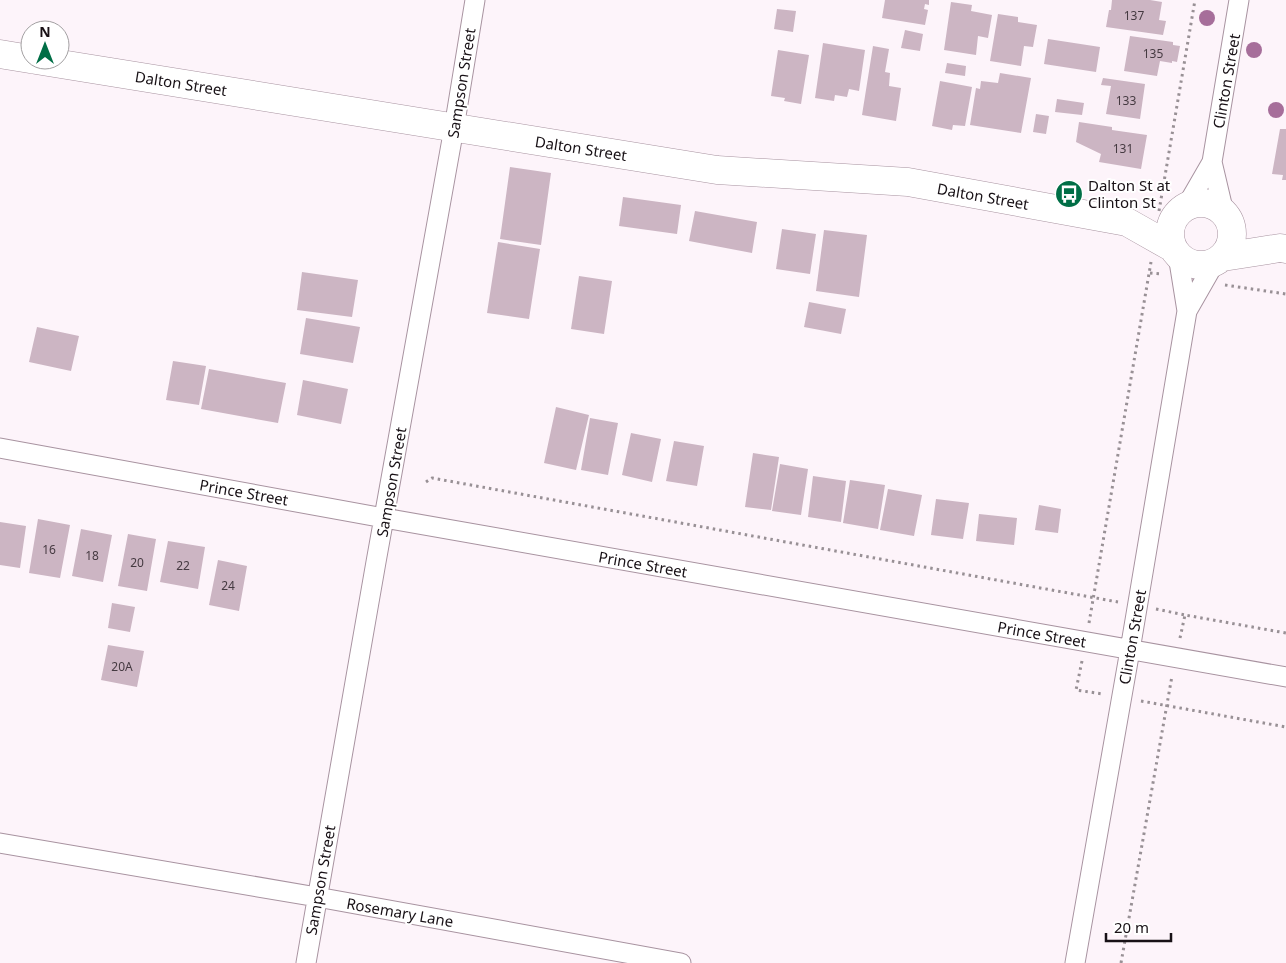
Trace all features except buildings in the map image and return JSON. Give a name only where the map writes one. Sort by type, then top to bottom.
[{"type":"main road","points":[[0,54],[20,57]]},
{"type":"main road","name":"Dalton Street","points":[[70,66],[717,170],[908,182],[1172,230]]},
{"type":"main road","points":[[1205,203],[1217,207],[1226,216],[1283,249],[1219,260],[1207,265],[1195,265],[1186,261],[1172,230],[1196,204],[1205,203]]},
{"type":"main road","points":[[1219,260],[1228,250],[1232,240],[1232,230],[1226,216]]},
{"type":"street","name":"Sampson Street","points":[[306,963],[475,0]]},
{"type":"street","name":"Clinton Street","points":[[1075,963],[1187,311],[1172,230],[1212,162],[1240,0]]},
{"type":"street","name":"Clinton Street","points":[[1212,162],[1226,216]]},
{"type":"street","name":"Clinton Street","points":[[1187,311],[1219,260]]},
{"type":"street","name":"Prince Street","points":[[0,448],[384,518],[1286,677]]},
{"type":"street","name":"Rosemary Lane","points":[[0,843],[317,896],[681,963]]},
{"type":"path","points":[[1194,0],[1172,230],[1076,690],[1286,727]]},
{"type":"path","points":[[426,482],[432,478],[1094,597]]},
{"type":"path","points":[[1121,963],[1166,705]]},
{"type":"place","name":"Dalton St at Clinton St","points":[[1069,194]]}]
